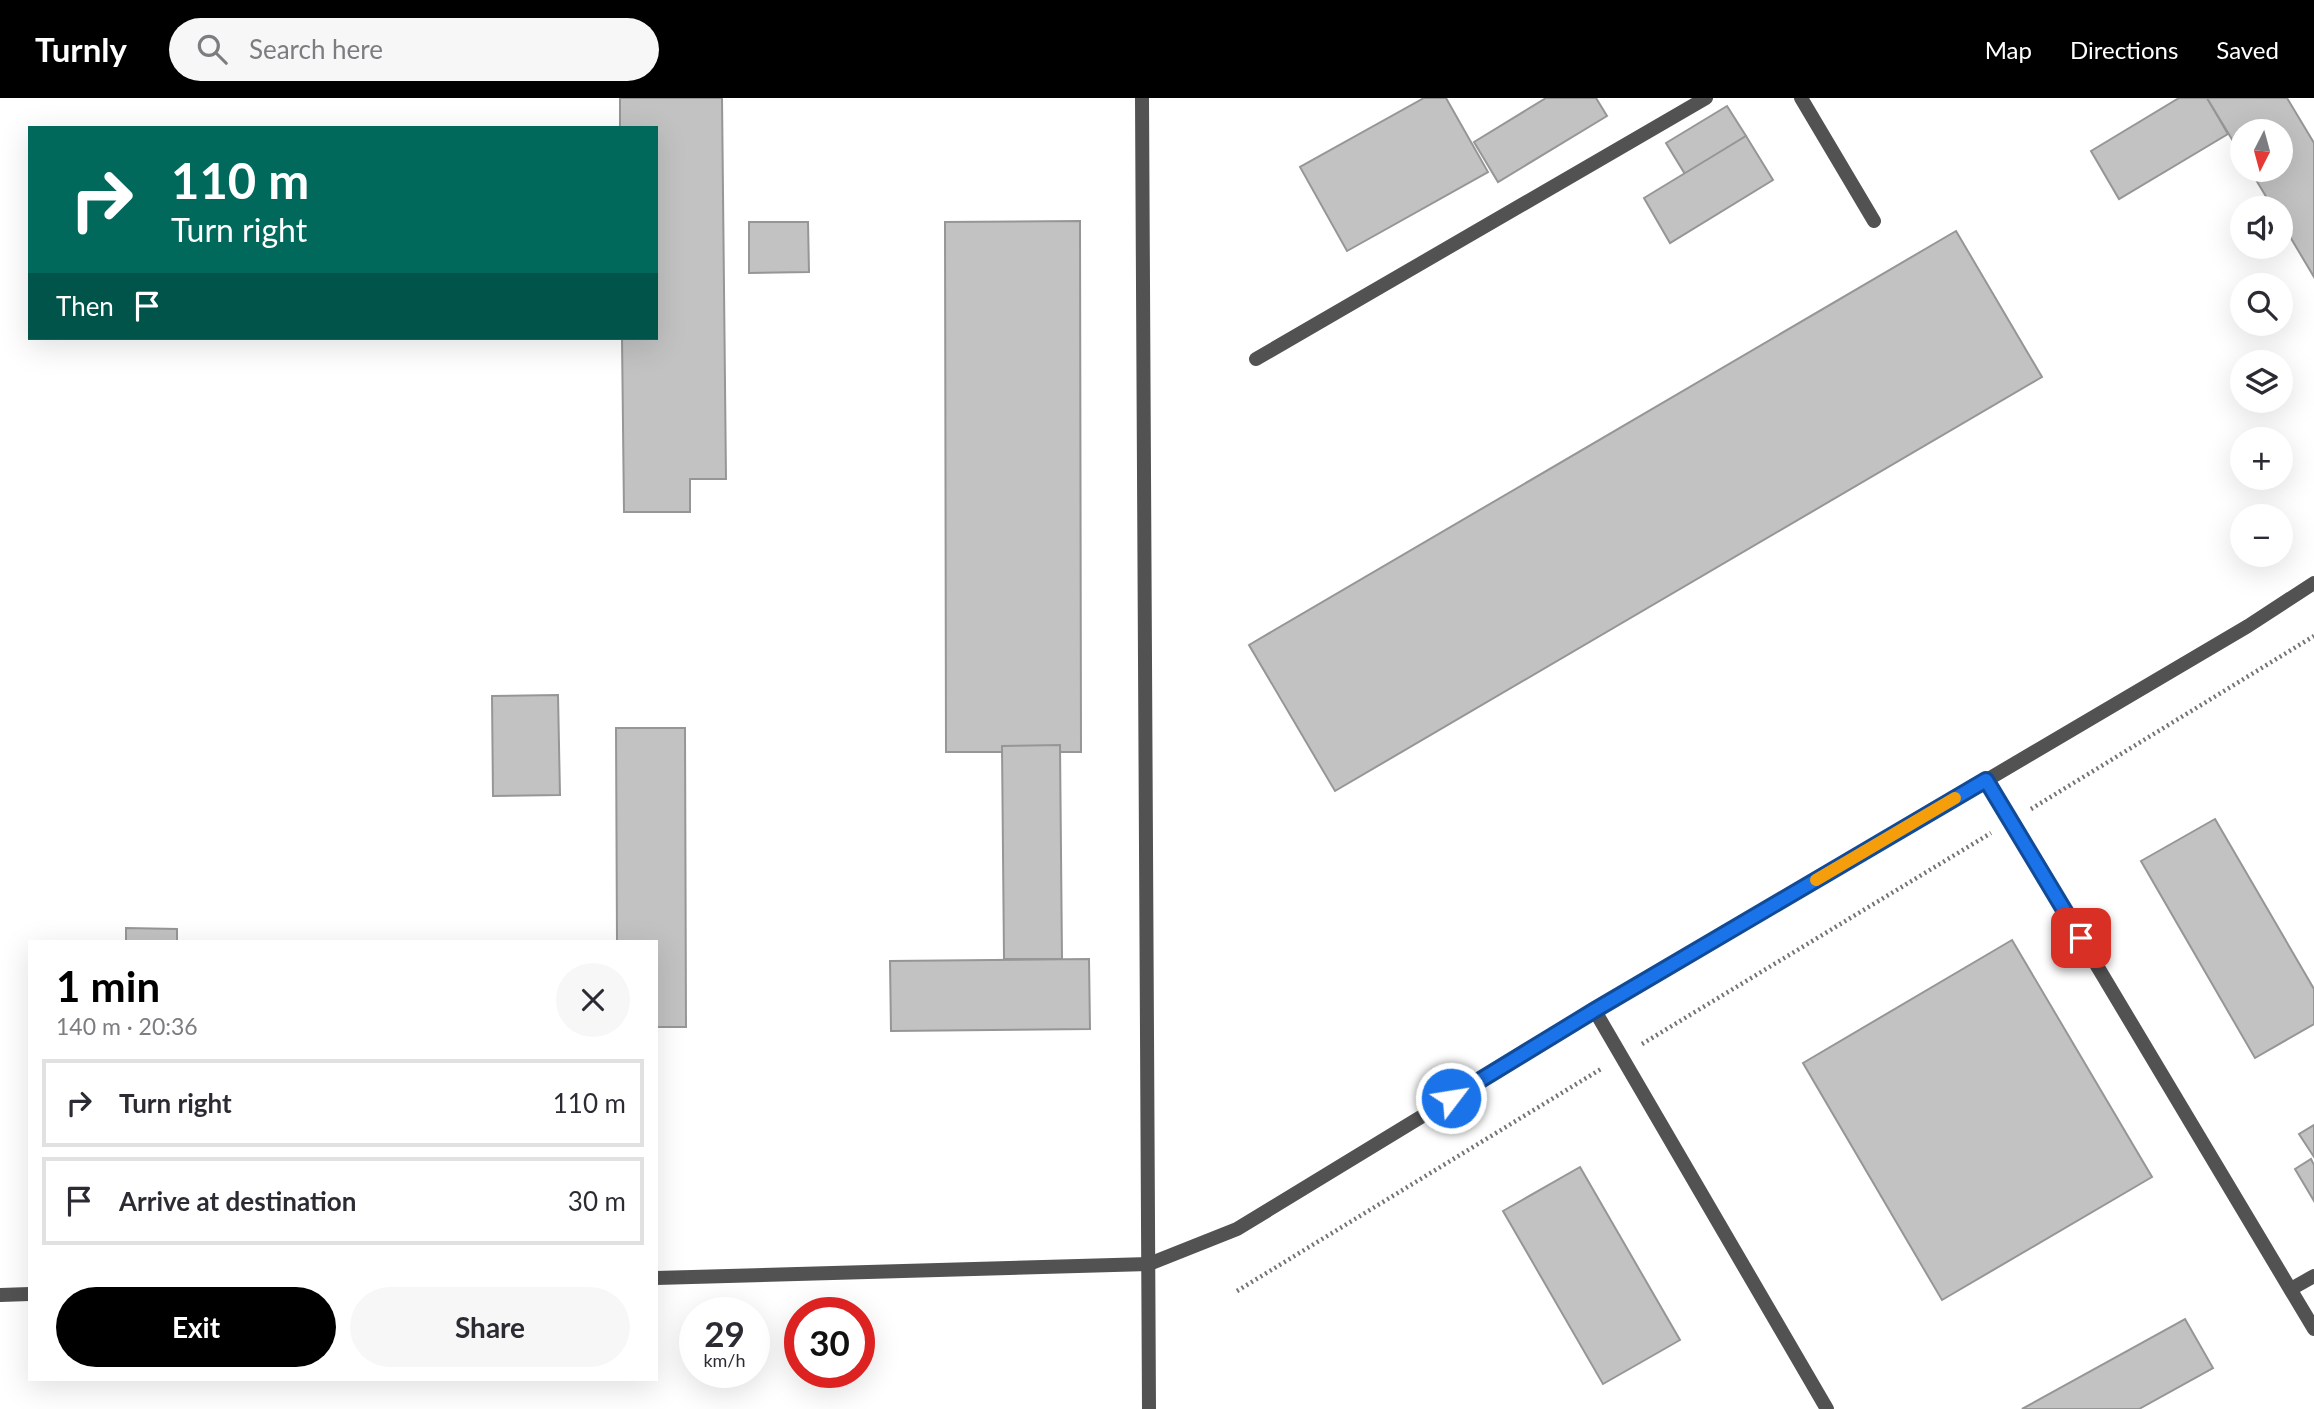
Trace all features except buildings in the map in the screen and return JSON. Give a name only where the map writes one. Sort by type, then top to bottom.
[{"type":"street","points":[[1142,98],[1149,1409]]},
{"type":"street","points":[[1256,359],[1706,98]]},
{"type":"street","points":[[1801,98],[1874,222]]},
{"type":"street","points":[[658,1278],[1149,1264],[1237,1229],[1595,1010],[2249,626],[2314,583]]},
{"type":"street","points":[[1986,780],[2314,1329]]},
{"type":"street","points":[[1595,1010],[1828,1409]]},
{"type":"street","points":[[2291,1289],[2314,1276]]},
{"type":"street","points":[[0,1295],[28,1294]]},
{"type":"path","points":[[1237,1291],[2314,636]]},
{"type":"slow traffic","points":[[1816,880],[1955,798]]},
{"type":"route","points":[[1451,1098],[1986,780],[2081,938]]}]
